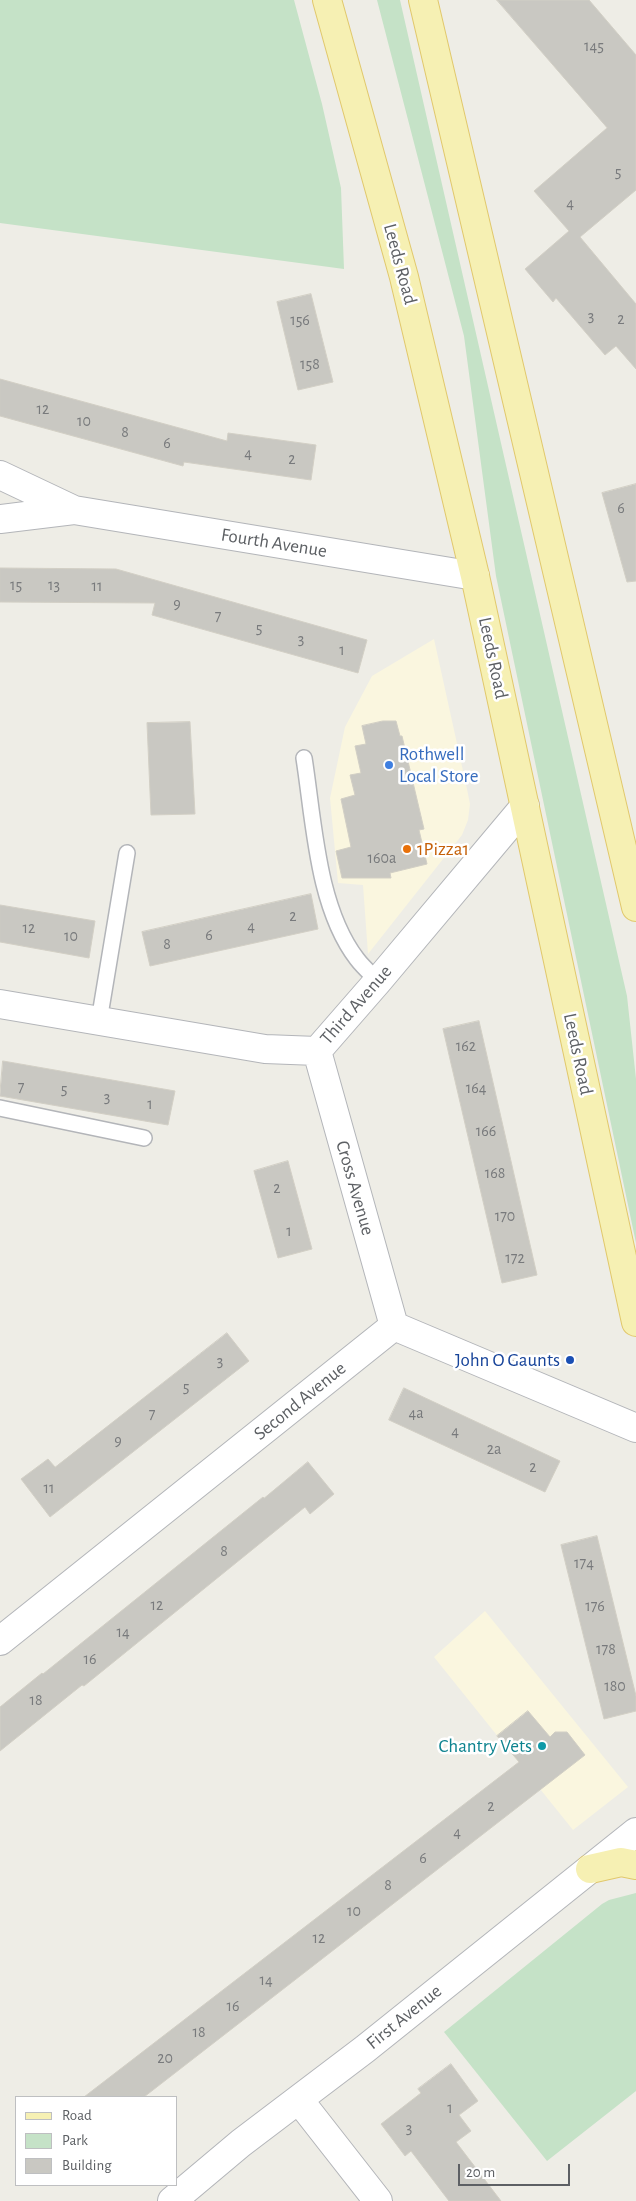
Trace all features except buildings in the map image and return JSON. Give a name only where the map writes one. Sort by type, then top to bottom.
[{"type":"main road","name":"Leeds Road","points":[[327,0],[404,277],[475,576],[636,1322]]},
{"type":"main road","points":[[423,0],[636,906]]},
{"type":"main road","points":[[590,1869],[621,1862],[636,1865]]},
{"type":"street","name":"Fourth Avenue","points":[[0,475],[74,510],[475,576]]},
{"type":"street","name":"Fourth Avenue","points":[[0,519],[74,510]]},
{"type":"street","name":"Third Avenue","points":[[0,1004],[265,1049],[316,1051],[378,981],[525,806]]},
{"type":"street","name":"Cross Avenue","points":[[316,1051],[394,1326]]},
{"type":"street","points":[[394,1326],[636,1428]]},
{"type":"street","name":"Second Avenue","points":[[0,1641],[394,1326]]},
{"type":"street","name":"First Avenue","points":[[172,2201],[241,2144],[636,1832]]},
{"type":"street","points":[[299,2100],[378,2201]]},
{"type":"lane","points":[[304,758],[324,888],[342,934],[357,959],[378,981]]},
{"type":"lane","points":[[100,1021],[127,852]]},
{"type":"lane","points":[[0,1108],[144,1138]]},
{"type":"shaded area","points":[[434,639],[470,804],[468,820],[462,835],[368,954],[363,885],[338,883],[330,798],[345,727],[372,676]]},
{"type":"shaded area","points":[[485,1611],[628,1787],[573,1830],[434,1657]]},
{"type":"green space","points":[[0,0],[294,0],[322,104],[341,188],[344,269],[0,223]]},
{"type":"green space","points":[[377,0],[400,0],[627,996],[636,1079],[636,1243],[496,576],[464,336]]},
{"type":"green space","points":[[636,1893],[636,2091],[547,2161],[444,2032],[602,1904],[609,1900]]},
{"type":"place","name":"Rothwell Local Store","points":[[389,765]]},
{"type":"place","name":"1Pizza1","points":[[407,849]]},
{"type":"place","name":"John O Gaunts","points":[[570,1360]]},
{"type":"place","name":"Chantry Vets","points":[[542,1746]]}]
